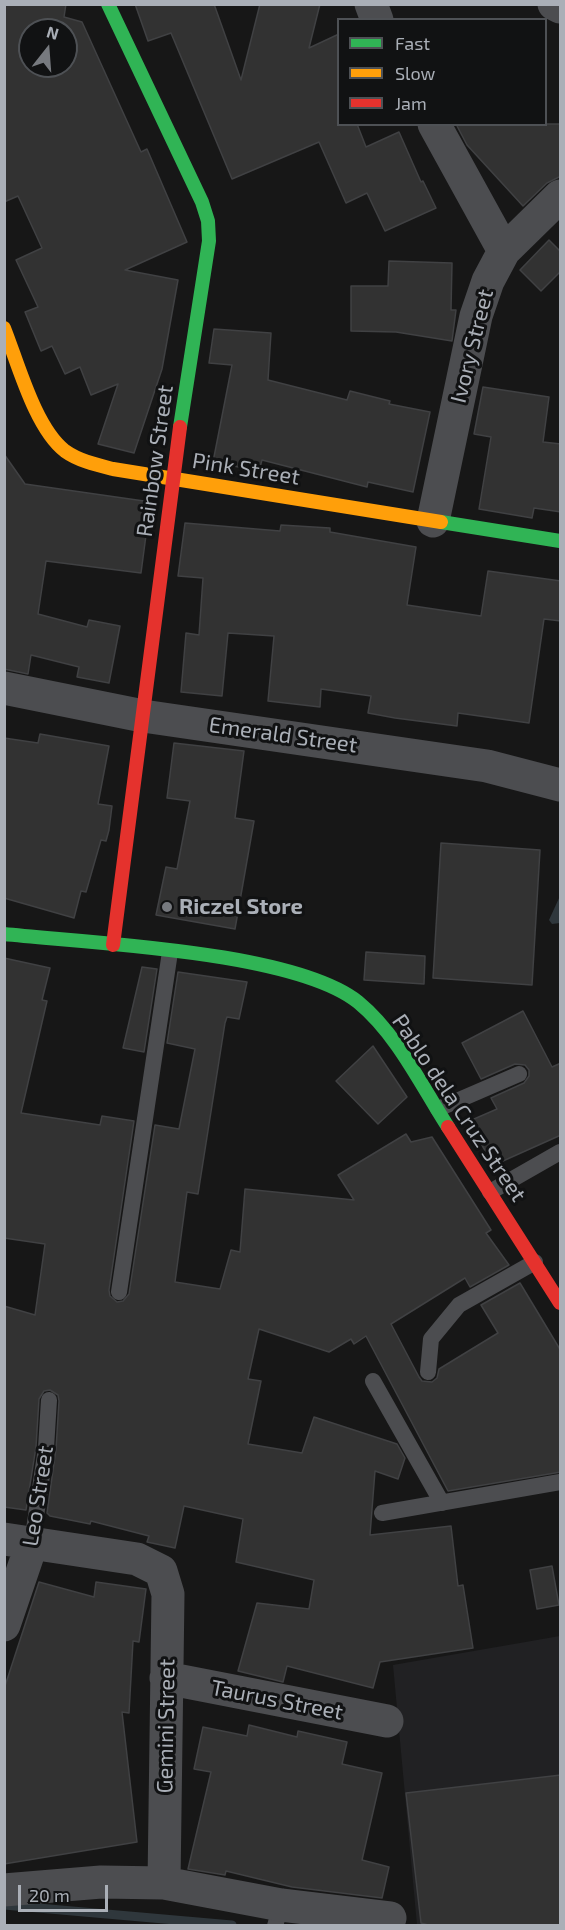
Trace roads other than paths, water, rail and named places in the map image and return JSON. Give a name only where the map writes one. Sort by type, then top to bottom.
[{"type":"street","name":"Rainbow Street","points":[[108,4],[202,202],[208,221],[208,263],[172,478],[113,945]]},
{"type":"street","points":[[554,4],[561,8]]},
{"type":"street","points":[[435,126],[504,251]]},
{"type":"street","name":"Ivory Street","points":[[433,521],[476,316],[488,281],[504,251],[561,196]]},
{"type":"street","name":"Pink Street","points":[[4,328],[48,432],[63,450],[82,460],[113,469],[561,541]]},
{"type":"street","name":"Emerald Street","points":[[4,688],[143,716],[488,766],[561,785]]},
{"type":"street","name":"Pablo dela Cruz Street","points":[[4,934],[170,952],[291,972],[349,996],[371,1015],[394,1042],[561,1303]]},
{"type":"street","name":"Gemini Street","points":[[18,1541],[137,1559],[161,1571],[168,1594],[164,1883]]},
{"type":"street","name":"Leo Street","points":[[4,1624],[18,1541]]},
{"type":"street","name":"Taurus Street","points":[[166,1678],[387,1721]]},
{"type":"street","points":[[4,1890],[101,1882],[164,1883],[278,1915],[390,1918]]},
{"type":"lane","points":[[119,1292],[170,952]]},
{"type":"lane","points":[[438,1109],[519,1074]]},
{"type":"lane","points":[[490,1192],[561,1152]]},
{"type":"lane","points":[[429,1372],[431,1339],[459,1305],[535,1262]]},
{"type":"lane","points":[[373,1381],[442,1503]]},
{"type":"lane","name":"Leo Street","points":[[18,1541],[46,1448],[50,1400]]},
{"type":"lane","points":[[382,1513],[561,1482]]},
{"type":"waterway","points":[[4,1905],[232,1925]]},
{"type":"place","name":"Riczel Store","points":[[167,907]]}]
